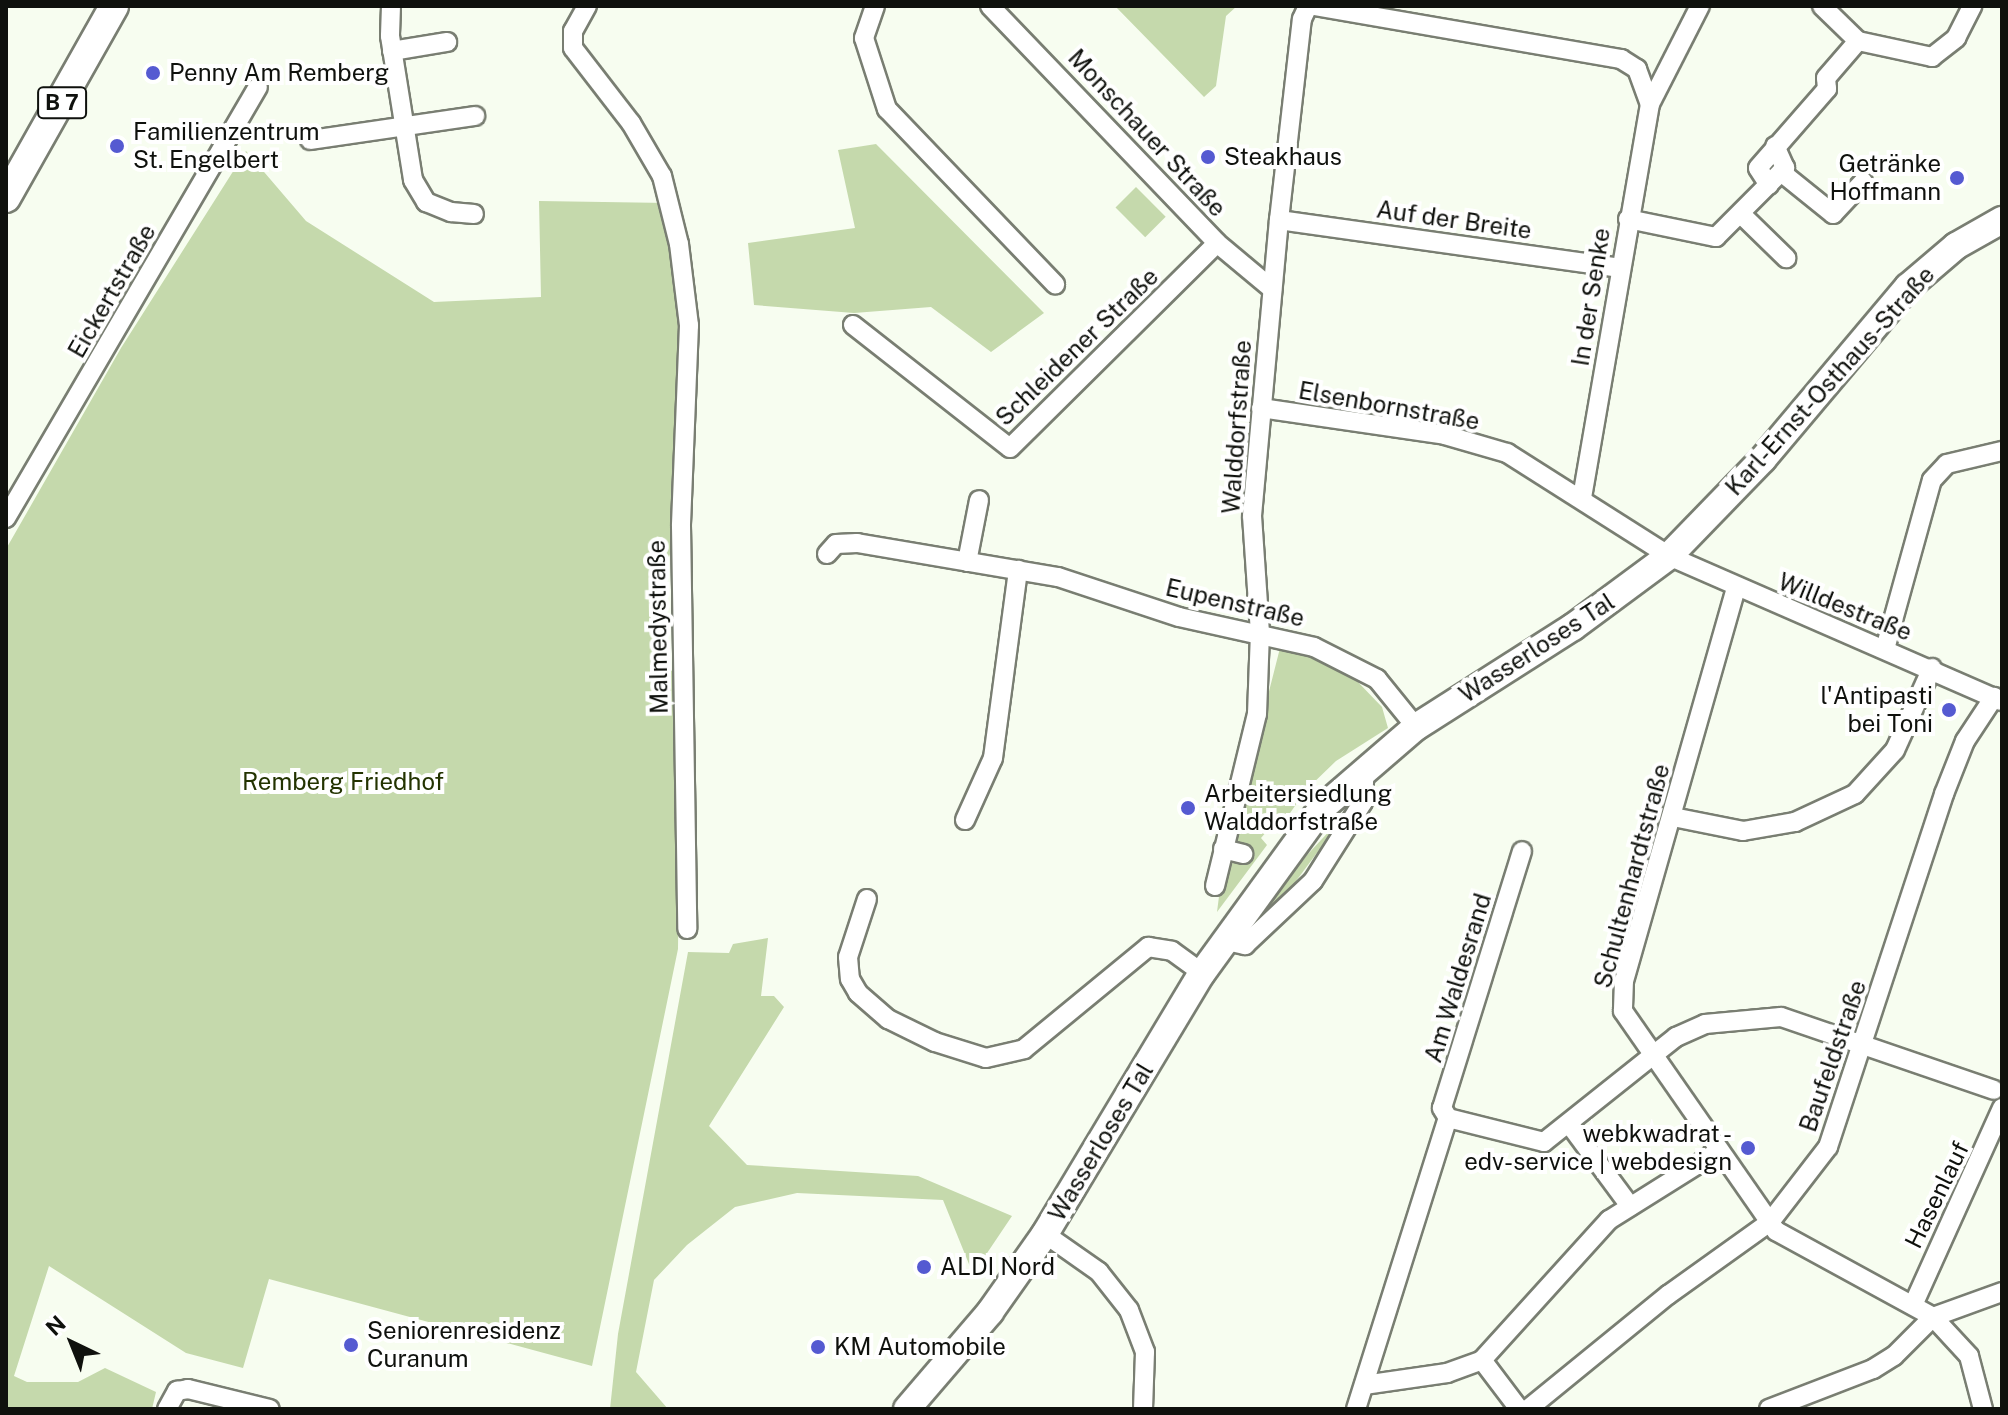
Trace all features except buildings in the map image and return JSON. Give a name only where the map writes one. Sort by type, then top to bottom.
[{"type":"main road","name":"B 7","points":[[6,198],[114,6]]},
{"type":"main road","name":"Karl-Ernst-Osthaus-Straße","points":[[1669,556],[1763,459],[1908,287],[1956,246],[2002,220]]},
{"type":"main road","name":"Wasserloses Tal","points":[[907,1409],[990,1312],[1045,1234],[1223,940],[1322,808],[1365,766],[1416,727],[1573,627],[1669,556]]},
{"type":"street","points":[[391,6],[392,51],[413,180],[426,202],[451,212],[474,214]]},
{"type":"street","name":"Malmedystraße","points":[[587,6],[573,31],[573,48],[631,123],[662,176],[679,244],[689,325],[681,526],[687,929]]},
{"type":"street","points":[[875,6],[864,38],[887,109],[1055,284]]},
{"type":"street","name":"Monschauer Straße","points":[[990,6],[1217,243],[1272,289]]},
{"type":"street","name":"Walddorfstraße","points":[[1215,886],[1257,714],[1260,633],[1252,516],[1279,220],[1302,19],[1308,6]]},
{"type":"street","points":[[1314,6],[1621,59],[1637,69],[1650,104]]},
{"type":"street","name":"In der Senke","points":[[1582,497],[1650,104],[1700,6]]},
{"type":"street","points":[[1822,6],[1858,41],[1932,57],[1956,38],[1972,6]]},
{"type":"street","points":[[1858,41],[1826,78],[1827,89],[1758,168],[1833,214],[1863,182]]},
{"type":"street","points":[[392,51],[447,42]]},
{"type":"street","name":"Eickertstraße","points":[[6,518],[258,87]]},
{"type":"street","points":[[310,140],[475,116]]},
{"type":"street","points":[[1628,219],[1709,238],[1742,215],[1775,178]]},
{"type":"street","points":[[1742,215],[1786,258]]},
{"type":"street","name":"Auf der Breite","points":[[1279,220],[1621,268]]},
{"type":"street","name":"Schleidener Straße","points":[[853,325],[1010,448],[1217,243]]},
{"type":"street","name":"Elsenbornstraße","points":[[1261,408],[1445,435],[1507,453],[1582,497],[1669,556]]},
{"type":"street","points":[[1885,649],[1932,480],[1947,464],[2002,451]]},
{"type":"street","points":[[967,562],[979,500]]},
{"type":"street","name":"Eupenstraße","points":[[827,554],[836,544],[857,543],[1058,577],[1179,617],[1260,633],[1354,663],[1377,679],[1416,727]]},
{"type":"street","name":"Willdestraße","points":[[1669,556],[1736,588],[1932,668],[1998,699]]},
{"type":"street","points":[[965,820],[993,758],[1018,570]]},
{"type":"street","name":"Schultenhardtstraße","points":[[1736,588],[1621,999],[1652,1057],[1770,1222],[1794,1244],[1914,1303],[1933,1317],[1969,1356],[1983,1409]]},
{"type":"street","points":[[1673,817],[1743,831],[1795,822],[1855,794],[1895,750],[1932,668]]},
{"type":"street","name":"Baufeldstraße","points":[[1528,1409],[1770,1222],[1828,1147],[1865,1043],[1944,794],[1965,741],[1998,699]]},
{"type":"street","points":[[1223,940],[1245,945],[1313,881],[1363,802],[1365,766]]},
{"type":"street","points":[[1223,849],[1243,854]]},
{"type":"street","name":"Am Waldesrand","points":[[1356,1409],[1448,1118],[1442,1108],[1522,851]]},
{"type":"street","points":[[867,899],[848,957],[850,979],[858,993],[888,1019],[986,1058],[1024,1049],[1148,947],[1172,951],[1202,973]]},
{"type":"street","points":[[1448,1118],[1544,1142],[1570,1125],[1652,1057],[1705,1024],[1781,1017],[1865,1043],[1998,1093],[2002,1071]]},
{"type":"street","name":"Hasenlauf","points":[[1914,1303],[2002,1108]]},
{"type":"street","points":[[1570,1125],[1630,1206]]},
{"type":"street","points":[[1364,1385],[1447,1373],[1482,1360],[1609,1220],[1719,1151]]},
{"type":"street","points":[[1045,1234],[1099,1272],[1129,1310],[1145,1352],[1143,1409]]},
{"type":"street","points":[[1769,1409],[1890,1360],[1933,1317],[2002,1292]]},
{"type":"street","points":[[1482,1360],[1519,1409]]},
{"type":"street","points":[[167,1409],[177,1391],[188,1389],[270,1409]]},
{"type":"green space","points":[[1115,6],[1237,6],[1226,16],[1216,86],[1204,97]]},
{"type":"green space","points":[[876,144],[1044,313],[991,352],[931,307],[854,313],[754,305],[748,243],[855,228],[838,150]]},
{"type":"green space","name":"Remberg Friedhof","points":[[246,151],[306,221],[434,302],[541,297],[539,201],[668,203],[688,325],[679,527],[659,587],[657,655],[681,681],[678,949],[592,1366],[269,1279],[243,1368],[186,1353],[49,1266],[14,1376],[27,1382],[78,1382],[105,1368],[156,1392],[152,1409],[6,1409],[6,549],[121,348]]},
{"type":"green space","points":[[1136,187],[1166,217],[1145,237],[1115,208]]},
{"type":"green space","points":[[1280,648],[1311,654],[1355,679],[1382,707],[1388,728],[1336,761],[1306,790],[1279,829],[1273,824],[1261,838],[1267,845],[1217,912],[1223,865],[1245,861],[1232,837]]},
{"type":"green space","points":[[1348,811],[1276,908],[1259,914],[1308,854]]},
{"type":"green space","points":[[768,938],[761,996],[774,996],[784,1007],[709,1126],[747,1165],[918,1176],[1012,1216],[973,1274],[943,1200],[797,1193],[735,1207],[687,1245],[654,1280],[636,1372],[668,1409],[610,1409],[618,1334],[688,952],[729,953],[733,944]]},
{"type":"place","name":"Penny Am Remberg","points":[[153,73]]},
{"type":"place","name":"Familienzentrum St. Engelbert","points":[[117,146]]},
{"type":"place","name":"Steakhaus","points":[[1208,157]]},
{"type":"place","name":"Getränke Hoffmann","points":[[1957,178]]},
{"type":"place","name":"l'Antipasti bei Toni","points":[[1949,710]]},
{"type":"place","name":"Arbeitersiedlung Walddorfstraße","points":[[1188,808]]},
{"type":"place","name":"webkwadrat - edv-service | webdesign","points":[[1748,1148]]},
{"type":"place","name":"ALDI Nord","points":[[924,1267]]},
{"type":"place","name":"Seniorenresidenz Curanum","points":[[351,1345]]},
{"type":"place","name":"KM Automobile","points":[[818,1347]]}]
